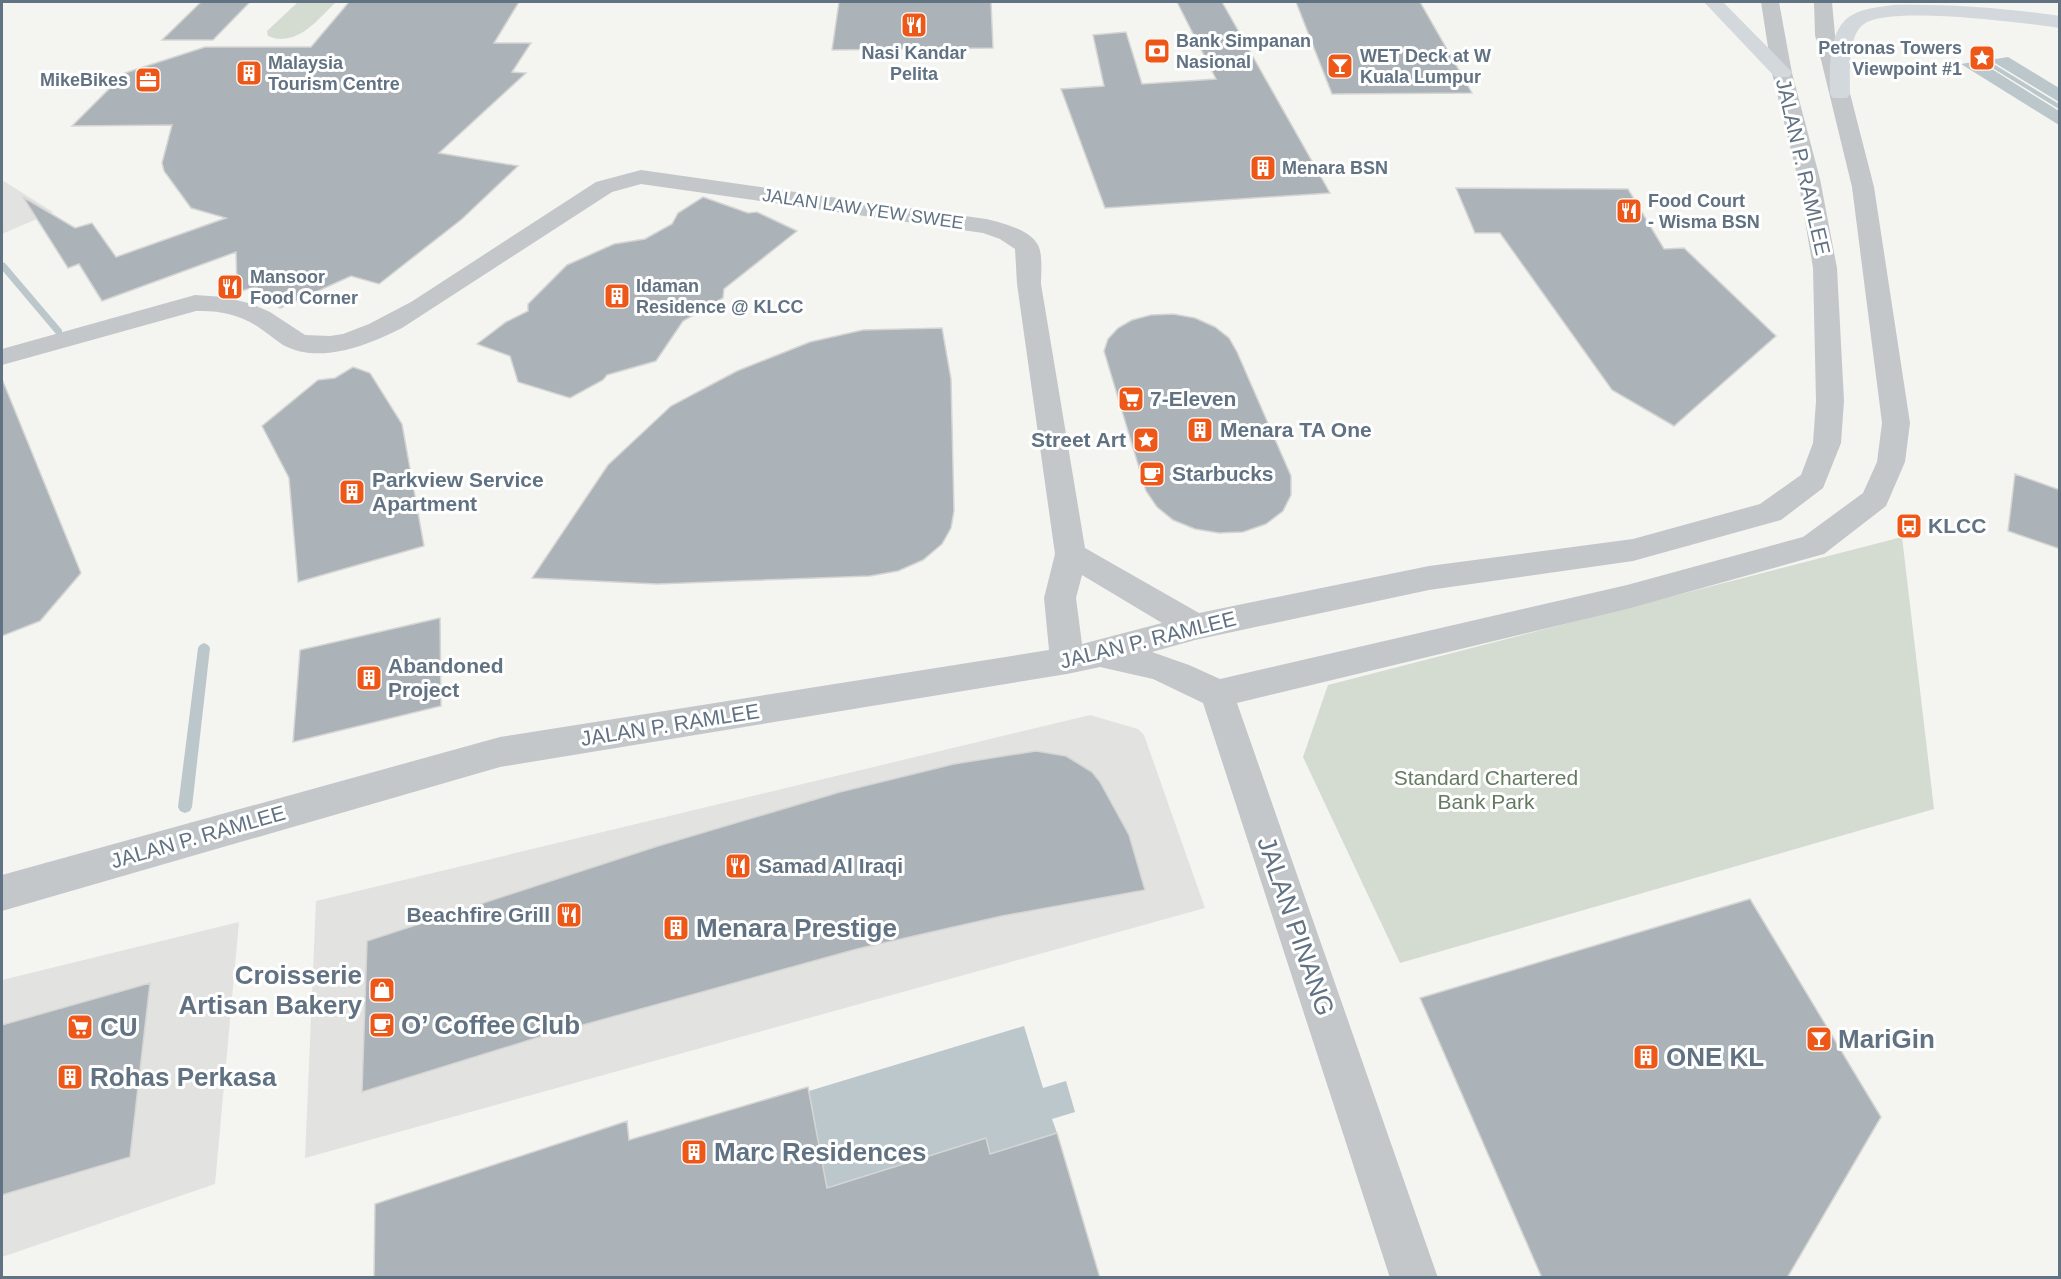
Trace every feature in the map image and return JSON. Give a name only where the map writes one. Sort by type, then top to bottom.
[{"type":"main road","points":[[1713,2],[1782,73]]},
{"type":"main road","points":[[1989,2],[2060,17]]},
{"type":"main road","points":[[1840,94],[1842,42],[1858,18],[1872,12],[1933,7],[2060,22]]},
{"type":"street","name":"JALAN P. RAMLEE","points":[[2,893],[500,752],[1083,658],[1195,627],[1429,578],[1633,550],[1770,512],[1814,481],[1827,443],[1830,401],[1825,268],[1809,179],[1782,73],[1770,2]]},
{"type":"street","points":[[1083,658],[1137,660],[1166,668],[1216,694],[1627,597],[1813,546],[1875,499],[1891,462],[1896,423],[1863,188],[1825,35],[1823,2]]},
{"type":"street","name":"JALAN LAW YEW SWEE","points":[[2,357],[195,303],[214,302],[258,314],[299,342],[327,344],[360,338],[389,326],[420,307],[604,188],[641,177],[986,226],[1004,231],[1019,239],[1027,247],[1029,284],[1071,554],[1060,598],[1083,658]]},
{"type":"street","points":[[1071,554],[1195,627]]},
{"type":"street","name":"JALAN PINANG","points":[[1216,694],[1414,1278]]},
{"type":"shaded area","points":[[2008,57],[2059,88],[2059,102],[1990,60]]},
{"type":"shaded area","points":[[1987,60],[2059,104],[2059,109],[1981,61]]},
{"type":"shaded area","points":[[1979,61],[2059,111],[2059,125],[1961,64]]},
{"type":"shaded area","points":[[2,180],[53,212],[2,234]]},
{"type":"shaded area","points":[[1090,715],[1138,729],[1144,735],[1205,908],[305,1158],[316,901]]},
{"type":"shaded area","points":[[239,922],[215,1184],[2,1257],[2,980]]},
{"type":"shaded area","points":[[1024,1026],[1043,1088],[1066,1081],[1075,1112],[1052,1119],[1057,1133],[990,1154],[985,1138],[827,1188],[809,1091]]},
{"type":"green space","points":[[298,2],[336,2],[298,35],[279,39],[268,36],[267,31]]},
{"type":"green space","name":"Standard Chartered Bank Park","points":[[1902,537],[1934,809],[1400,963],[1303,757],[1328,685]]},
{"type":"building","points":[[201,2],[250,2],[213,40],[162,40]]},
{"type":"building","points":[[349,2],[519,2],[494,43],[531,43],[512,72],[526,73],[439,153],[518,166],[462,219],[379,284],[351,276],[280,308],[256,287],[237,292],[236,252],[102,301],[79,264],[68,268],[23,197],[75,228],[92,223],[116,257],[226,218],[191,208],[164,171],[162,163],[172,125],[72,126],[125,73],[205,47],[311,47]]},
{"type":"building","name":"Nasi Kandar Pelita","points":[[839,2],[991,2],[993,48],[832,50]]},
{"type":"building","points":[[1177,2],[1222,2],[1330,193],[1105,208],[1061,89],[1104,86],[1093,35],[1126,32],[1142,84],[1216,79]]},
{"type":"building","points":[[1296,2],[1420,2],[1472,93],[1332,94]]},
{"type":"building","points":[[1456,188],[1628,189],[1664,249],[1684,248],[1776,336],[1674,426],[1612,390],[1500,233],[1475,233]]},
{"type":"building","name":"Idaman Residence @ KLCC","points":[[703,197],[748,213],[757,212],[797,231],[724,289],[723,298],[683,321],[656,361],[607,375],[603,380],[570,398],[518,382],[510,356],[477,344],[506,322],[528,311],[528,304],[567,265],[614,244],[645,239],[672,224],[678,213]]},
{"type":"building","name":"Menara TA One","points":[[1173,314],[1195,318],[1215,327],[1229,338],[1237,352],[1291,476],[1291,495],[1283,511],[1266,524],[1243,532],[1219,533],[1195,529],[1173,520],[1157,507],[1146,491],[1104,351],[1108,339],[1118,328],[1132,320],[1151,315]]},
{"type":"building","points":[[942,328],[951,379],[954,511],[951,528],[942,544],[923,560],[898,571],[870,576],[657,584],[532,578],[608,465],[671,406],[737,371],[810,342],[863,330]]},
{"type":"building","points":[[353,367],[370,373],[402,424],[424,546],[298,582],[289,478],[262,426],[318,380],[335,378]]},
{"type":"building","points":[[2,379],[81,573],[40,621],[2,636]]},
{"type":"building","points":[[2015,474],[2060,490],[2060,549],[2008,531]]},
{"type":"building","name":"Abandoned Project","points":[[440,618],[441,706],[293,742],[300,650]]},
{"type":"building","name":"Menara Prestige","points":[[1036,751],[1066,756],[1092,772],[1100,782],[1129,835],[1145,890],[1002,916],[857,949],[536,1038],[362,1092],[367,941],[658,846],[840,792],[954,764]]},
{"type":"building","name":"ONE KL","points":[[1750,899],[1881,1117],[1787,1278],[1542,1278],[1420,998]]},
{"type":"building","name":"Rohas Perkasa","points":[[150,983],[130,1157],[2,1195],[2,1025]]},
{"type":"building","name":"Marc Residences","points":[[808,1087],[827,1188],[986,1138],[990,1154],[1057,1133],[1100,1278],[374,1278],[375,1204],[627,1121],[629,1140]]},
{"type":"waterway","points":[[2,265],[59,332]]},
{"type":"waterway","points":[[185,807],[204,648]]},
{"type":"place","name":"Nasi Kandar Pelita","points":[[914,25]]},
{"type":"place","name":"Bank Simpanan Nasional","points":[[1157,51]]},
{"type":"place","name":"Petronas Towers Viewpoint #1","points":[[1982,58]]},
{"type":"place","name":"WET Deck at W Kuala Lumpur","points":[[1340,66]]},
{"type":"place","name":"Malaysia Tourism Centre","points":[[249,73]]},
{"type":"place","name":"MikeBikes","points":[[148,80]]},
{"type":"place","name":"Menara BSN","points":[[1263,168]]},
{"type":"place","name":"Food Court - Wisma BSN","points":[[1629,211]]},
{"type":"place","name":"Mansoor Food Corner","points":[[230,287]]},
{"type":"place","name":"Idaman Residence @ KLCC","points":[[617,296]]},
{"type":"place","name":"7-Eleven","points":[[1131,399]]},
{"type":"place","name":"Menara TA One","points":[[1200,430]]},
{"type":"place","name":"Street Art","points":[[1146,440]]},
{"type":"place","name":"Starbucks","points":[[1152,474]]},
{"type":"place","name":"Parkview Service Apartment","points":[[352,492]]},
{"type":"place","name":"KLCC","points":[[1909,526]]},
{"type":"place","name":"Abandoned Project","points":[[369,678]]},
{"type":"place","name":"Samad Al Iraqi","points":[[738,866]]},
{"type":"place","name":"Beachfire Grill","points":[[569,915]]},
{"type":"place","name":"Menara Prestige","points":[[676,928]]},
{"type":"place","name":"Croisserie Artisan Bakery","points":[[382,990]]},
{"type":"place","name":"O’ Coffee Club","points":[[382,1025]]},
{"type":"place","name":"CU","points":[[80,1027]]},
{"type":"place","name":"MariGin","points":[[1819,1039]]},
{"type":"place","name":"ONE KL","points":[[1646,1057]]},
{"type":"place","name":"Rohas Perkasa","points":[[70,1077]]},
{"type":"place","name":"Marc Residences","points":[[694,1152]]}]
